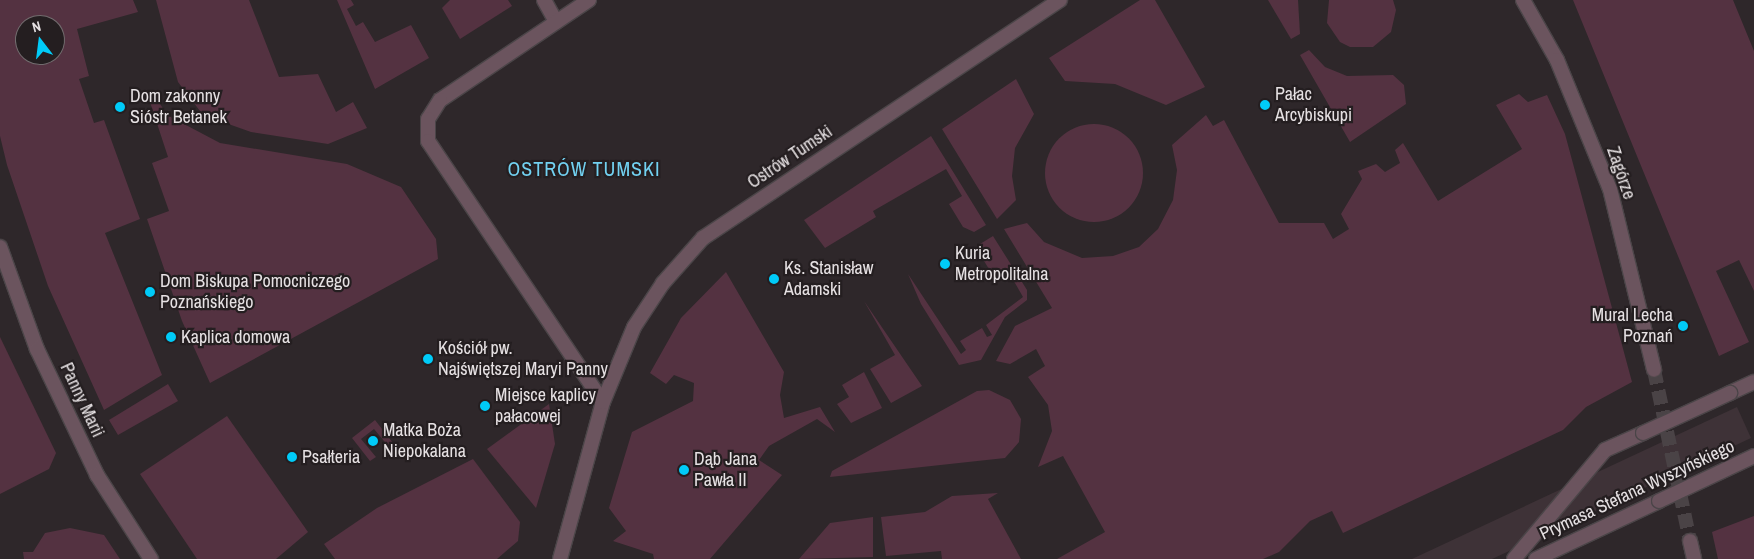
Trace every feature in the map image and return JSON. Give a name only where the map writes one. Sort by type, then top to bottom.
[{"type":"street","points":[[544,0],[556,22]]},
{"type":"street","points":[[590,0],[440,100],[428,119],[428,141],[603,402]]},
{"type":"street","name":"Ostrów Tumski","points":[[560,559],[603,402],[634,327],[663,283],[702,238],[1060,0]]},
{"type":"street","name":"Zagórze","points":[[1523,0],[1557,60],[1610,189],[1654,370]]},
{"type":"street","name":"Panny Marii","points":[[0,247],[38,349],[97,475],[151,559]]},
{"type":"street","name":"Prymasa Stefana Wyszyńskiego","points":[[1514,559],[1605,450],[1754,382]]},
{"type":"street","name":"Prymasa Stefana Wyszyńskiego","points":[[1536,559],[1754,456]]},
{"type":"street","points":[[1690,540],[1694,559]]},
{"type":"shaded area","points":[[0,0],[133,0],[138,12],[77,29],[89,76],[79,79],[94,123],[104,120],[140,219],[105,233],[162,375],[104,410],[48,286],[7,165],[0,136]]},
{"type":"shaded area","points":[[156,0],[249,0],[279,77],[318,74],[336,112],[353,102],[367,128],[328,144],[251,132],[203,115],[178,82]]},
{"type":"shaded area","points":[[337,0],[351,0],[354,5],[347,9],[356,26],[363,22],[375,42],[411,25],[429,58],[375,89]]},
{"type":"shaded area","points":[[450,0],[508,0],[512,6],[460,39],[442,8]]},
{"type":"shaded area","points":[[1140,0],[1155,0],[1205,87],[1166,105],[1115,84],[1065,81],[1049,58]]},
{"type":"shaded area","points":[[1268,0],[1298,0],[1300,34],[1291,39]]},
{"type":"shaded area","points":[[1329,0],[1393,0],[1396,10],[1391,32],[1373,47],[1350,47],[1340,42],[1327,23]]},
{"type":"shaded area","points":[[1573,0],[1733,0],[1754,51],[1754,291],[1739,260],[1716,271],[1749,342],[1719,356]]},
{"type":"shaded area","points":[[1309,50],[1325,67],[1347,76],[1393,75],[1404,85],[1406,104],[1350,142],[1300,55]]},
{"type":"shaded area","points":[[1016,79],[1034,114],[1015,148],[1012,176],[1016,200],[997,219],[942,129]]},
{"type":"shaded area","points":[[152,91],[167,115],[220,143],[347,164],[401,187],[436,239],[438,259],[210,383],[182,321],[147,219],[169,211],[152,163],[168,157],[147,93]]},
{"type":"shaded area","points":[[1519,94],[1528,102],[1547,95],[1565,134],[1632,382],[1586,407],[1563,430],[1343,533],[1332,511],[1310,521],[1279,552],[1263,559],[1057,559],[1105,532],[1063,456],[1038,467],[1052,431],[1048,405],[1028,377],[1045,366],[1036,349],[1010,364],[996,361],[1015,326],[1052,308],[1004,229],[1027,223],[1044,242],[1082,258],[1113,256],[1139,247],[1158,229],[1173,200],[1177,170],[1172,145],[1206,115],[1213,126],[1224,120],[1279,223],[1324,223],[1333,239],[1349,229],[1341,214],[1362,179],[1358,171],[1376,164],[1385,172],[1400,163],[1395,150],[1403,143],[1438,201],[1522,149],[1496,105]]},
{"type":"shaded area","points":[[1094,124],[1113,128],[1128,139],[1139,154],[1143,173],[1139,192],[1128,207],[1113,218],[1094,222],[1075,218],[1060,207],[1049,192],[1045,173],[1049,154],[1060,139],[1075,128]]},
{"type":"shaded area","points":[[931,136],[986,225],[974,232],[963,227],[949,204],[962,196],[946,169],[873,211],[876,217],[825,248],[804,220]]},
{"type":"shaded area","points":[[993,236],[1027,290],[1027,300],[1005,317],[981,360],[959,365],[921,304],[908,274],[961,354],[966,350],[960,341],[982,328],[987,337],[992,335],[986,325],[1023,297],[1008,271],[995,279],[981,256],[980,244]]},
{"type":"shaded area","points":[[726,272],[784,372],[780,395],[784,418],[820,407],[835,432],[817,419],[769,446],[759,460],[782,475],[710,559],[654,559],[653,554],[613,541],[626,531],[609,508],[632,432],[693,401],[694,383],[674,375],[666,384],[650,373],[681,318]]},
{"type":"shaded area","points":[[864,301],[922,386],[891,403],[870,369],[895,355]]},
{"type":"shaded area","points":[[0,337],[56,453],[49,469],[0,494]]},
{"type":"shaded area","points":[[864,372],[882,408],[851,423],[837,404],[849,397],[842,385]]},
{"type":"shaded area","points":[[168,384],[178,401],[118,435],[109,420]]},
{"type":"shaded area","points":[[989,390],[1010,400],[1021,419],[1019,442],[1005,458],[830,477],[832,471],[977,391]]},
{"type":"shaded area","points":[[549,404],[555,444],[536,508],[487,449]]},
{"type":"shaded area","points":[[1737,407],[1751,438],[1640,490],[1492,559],[1412,559]]},
{"type":"shaded area","points":[[227,416],[308,532],[276,559],[197,559],[140,474]]},
{"type":"shaded area","points":[[375,420],[393,443],[389,447],[374,429],[361,439],[376,457],[370,461],[352,438]]},
{"type":"shaded area","points":[[473,459],[520,522],[518,541],[497,559],[335,559],[324,544],[377,508]]},
{"type":"shaded area","points":[[998,493],[988,499],[1021,559],[942,559],[941,551],[886,556],[881,517],[925,512],[952,496]]},
{"type":"shaded area","points":[[1754,516],[1754,559],[1718,559],[1712,532]]},
{"type":"shaded area","points":[[873,517],[873,557],[799,559],[830,523]]},
{"type":"shaded area","points":[[70,528],[104,535],[120,559],[24,559],[23,552],[33,552],[45,533]]},
{"type":"tunnel","points":[[1654,370],[1690,541]]},
{"type":"place","name":"Pałac Arcybiskupi","points":[[1265,105]]},
{"type":"place","name":"Dom zakonny Sióstr Betanek","points":[[120,107]]},
{"type":"place","name":"Kuria Metropolitalna","points":[[945,264]]},
{"type":"place","name":"Ks. Stanisław Adamski","points":[[774,279]]},
{"type":"place","name":"Dom Biskupa Pomocniczego Poznańskiego","points":[[150,292]]},
{"type":"place","name":"Mural Lecha Poznań","points":[[1683,326]]},
{"type":"place","name":"Kaplica domowa","points":[[171,337]]},
{"type":"place","name":"Kościół pw. Najświętszej Maryi Panny","points":[[428,359]]},
{"type":"place","name":"Miejsce kaplicy pałacowej","points":[[485,406]]},
{"type":"place","name":"Matka Boża Niepokalana","points":[[373,441]]},
{"type":"place","name":"Psałteria","points":[[292,457]]},
{"type":"place","name":"Dąb Jana Pawła II","points":[[684,470]]},
{"type":"district","name":"OSTRÓW TUMSKI","points":[[584,168]]}]
